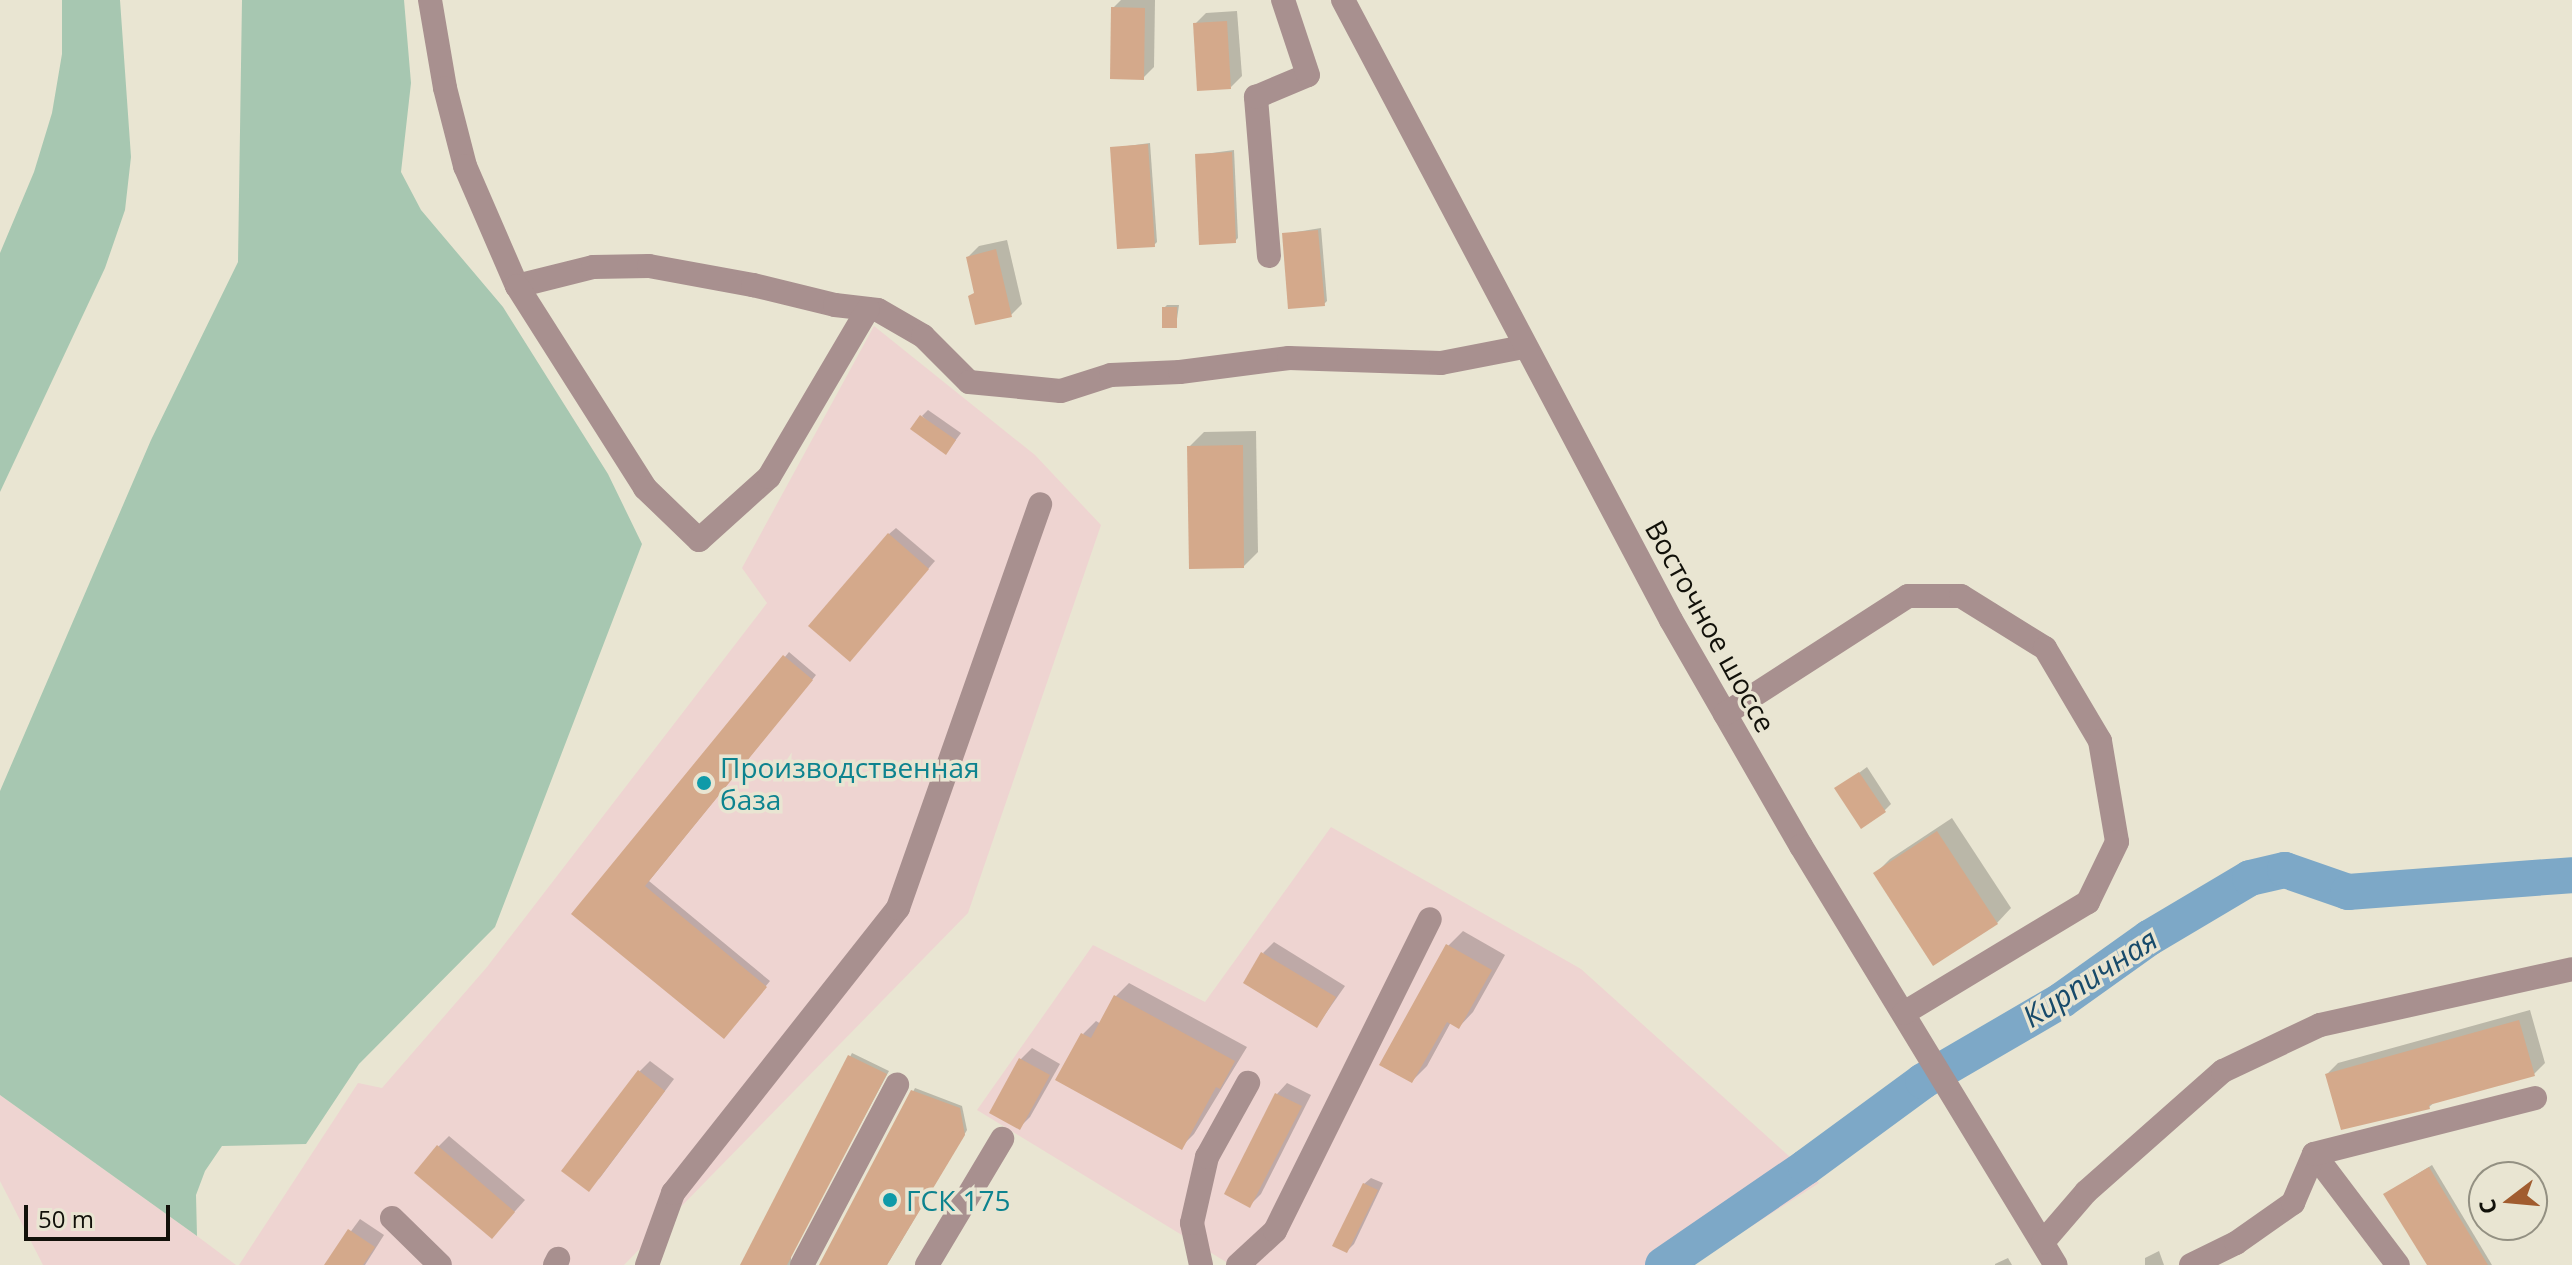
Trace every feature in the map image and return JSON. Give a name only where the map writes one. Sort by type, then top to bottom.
[{"type":"street","points":[[430,0],[445,88],[465,166],[517,286],[645,488],[699,540],[769,477],[868,309]]},
{"type":"street","points":[[1269,256],[1256,97],[1308,75],[1283,0]]},
{"type":"street","name":"Восточное шоссе","points":[[1343,0],[1523,347],[1725,714],[2056,1265]]},
{"type":"street","points":[[517,286],[593,267],[649,266],[878,310],[923,336],[969,382],[1061,391],[1111,375],[1180,372],[1289,358],[1441,363],[1523,347]]},
{"type":"street","points":[[647,1265],[673,1193],[898,908],[1040,504]]},
{"type":"street","points":[[1725,714],[1908,596],[1961,596],[2045,648],[2100,741],[2117,842],[2088,902],[1904,1013]]},
{"type":"street","points":[[1238,1265],[1275,1231],[1430,919]]},
{"type":"street","points":[[2043,1242],[2086,1192],[2223,1071],[2320,1025],[2572,969]]},
{"type":"street","points":[[1201,1265],[1192,1223],[1207,1157],[1248,1083]]},
{"type":"street","points":[[802,1265],[897,1085]]},
{"type":"street","points":[[2314,1154],[2535,1098]]},
{"type":"street","points":[[927,1265],[1002,1139]]},
{"type":"street","points":[[2191,1265],[2236,1243],[2293,1203],[2314,1154]]},
{"type":"street","points":[[2314,1154],[2398,1265]]},
{"type":"street","points":[[392,1218],[440,1265]]},
{"type":"shaded area","points":[[874,326],[1035,455],[1101,525],[968,913],[624,1265],[239,1265],[358,1083],[382,1088],[487,967],[767,603],[742,568]]},
{"type":"shaded area","points":[[1331,827],[1581,969],[1819,1183],[1691,1265],[1231,1265],[977,1110],[1093,945],[1205,1002]]},
{"type":"shaded area","points":[[0,1095],[236,1265],[43,1265],[0,1181]]},
{"type":"green space","points":[[62,0],[120,0],[131,157],[125,210],[105,268],[0,492],[0,253],[34,172],[52,113],[62,54]]},
{"type":"green space","points":[[242,0],[404,0],[411,83],[401,172],[421,210],[503,307],[608,474],[642,544],[495,927],[359,1064],[306,1144],[222,1146],[205,1171],[196,1195],[197,1236],[0,1095],[0,791],[151,440],[238,262]]},
{"type":"building","points":[[1111,7],[1145,8],[1144,80],[1110,79]]},
{"type":"building","points":[[1227,21],[1231,89],[1197,91],[1193,23]]},
{"type":"building","points":[[1148,144],[1155,247],[1117,249],[1110,147]]},
{"type":"building","points":[[1232,152],[1236,243],[1199,245],[1195,154]]},
{"type":"building","points":[[1318,230],[1325,306],[1288,309],[1282,233]]},
{"type":"building","points":[[996,249],[1012,317],[975,325],[968,296],[974,293],[966,257]]},
{"type":"building","points":[[1162,307],[1177,307],[1177,328],[1162,328]]},
{"type":"building","points":[[920,415],[956,440],[946,455],[910,429]]},
{"type":"building","points":[[1243,445],[1244,568],[1189,569],[1187,446]]},
{"type":"building","points":[[888,533],[929,569],[850,662],[808,626]]},
{"type":"building","name":"Производственная база","points":[[783,655],[813,680],[645,886],[767,987],[724,1039],[571,914]]},
{"type":"building","points":[[1859,772],[1886,812],[1861,829],[1834,788]]},
{"type":"building","points":[[1937,831],[1998,924],[1933,966],[1873,873]]},
{"type":"building","points":[[1446,944],[1492,970],[1459,1029],[1447,1022],[1412,1083],[1379,1065]]},
{"type":"building","points":[[1261,952],[1336,997],[1317,1028],[1243,983]]},
{"type":"building","points":[[1114,995],[1235,1061],[1220,1089],[1216,1087],[1182,1150],[1055,1080],[1081,1033],[1091,1038]]},
{"type":"building","points":[[2519,1020],[2535,1076],[2429,1105],[2430,1109],[2341,1130],[2325,1074]]},
{"type":"building","name":"ГСК 175","points":[[848,1055],[887,1074],[787,1265],[740,1265]]},
{"type":"building","points":[[1019,1058],[1050,1075],[1020,1130],[989,1113]]},
{"type":"building","points":[[638,1070],[665,1091],[589,1192],[561,1171]]},
{"type":"building","name":"ГСК 175","points":[[911,1090],[960,1108],[965,1135],[887,1265],[819,1265]]},
{"type":"building","points":[[1275,1093],[1302,1106],[1250,1208],[1224,1194]]},
{"type":"building","points":[[437,1145],[515,1212],[492,1239],[414,1173]]},
{"type":"building","points":[[2429,1167],[2468,1232],[2468,1241],[2474,1241],[2488,1265],[2427,1265],[2383,1194]]},
{"type":"building","points":[[1363,1183],[1378,1190],[1347,1253],[1332,1246]]},
{"type":"building","points":[[348,1229],[375,1247],[363,1265],[324,1265]]},
{"type":"waterway","name":"Кирпичная","points":[[1663,1265],[1806,1167],[1923,1081],[2062,1000],[2149,938],[2250,878],[2285,870],[2348,892],[2572,875]]},
{"type":"place","name":"Производственная база","points":[[704,783]]},
{"type":"place","name":"ГСК 175","points":[[890,1200]]}]
